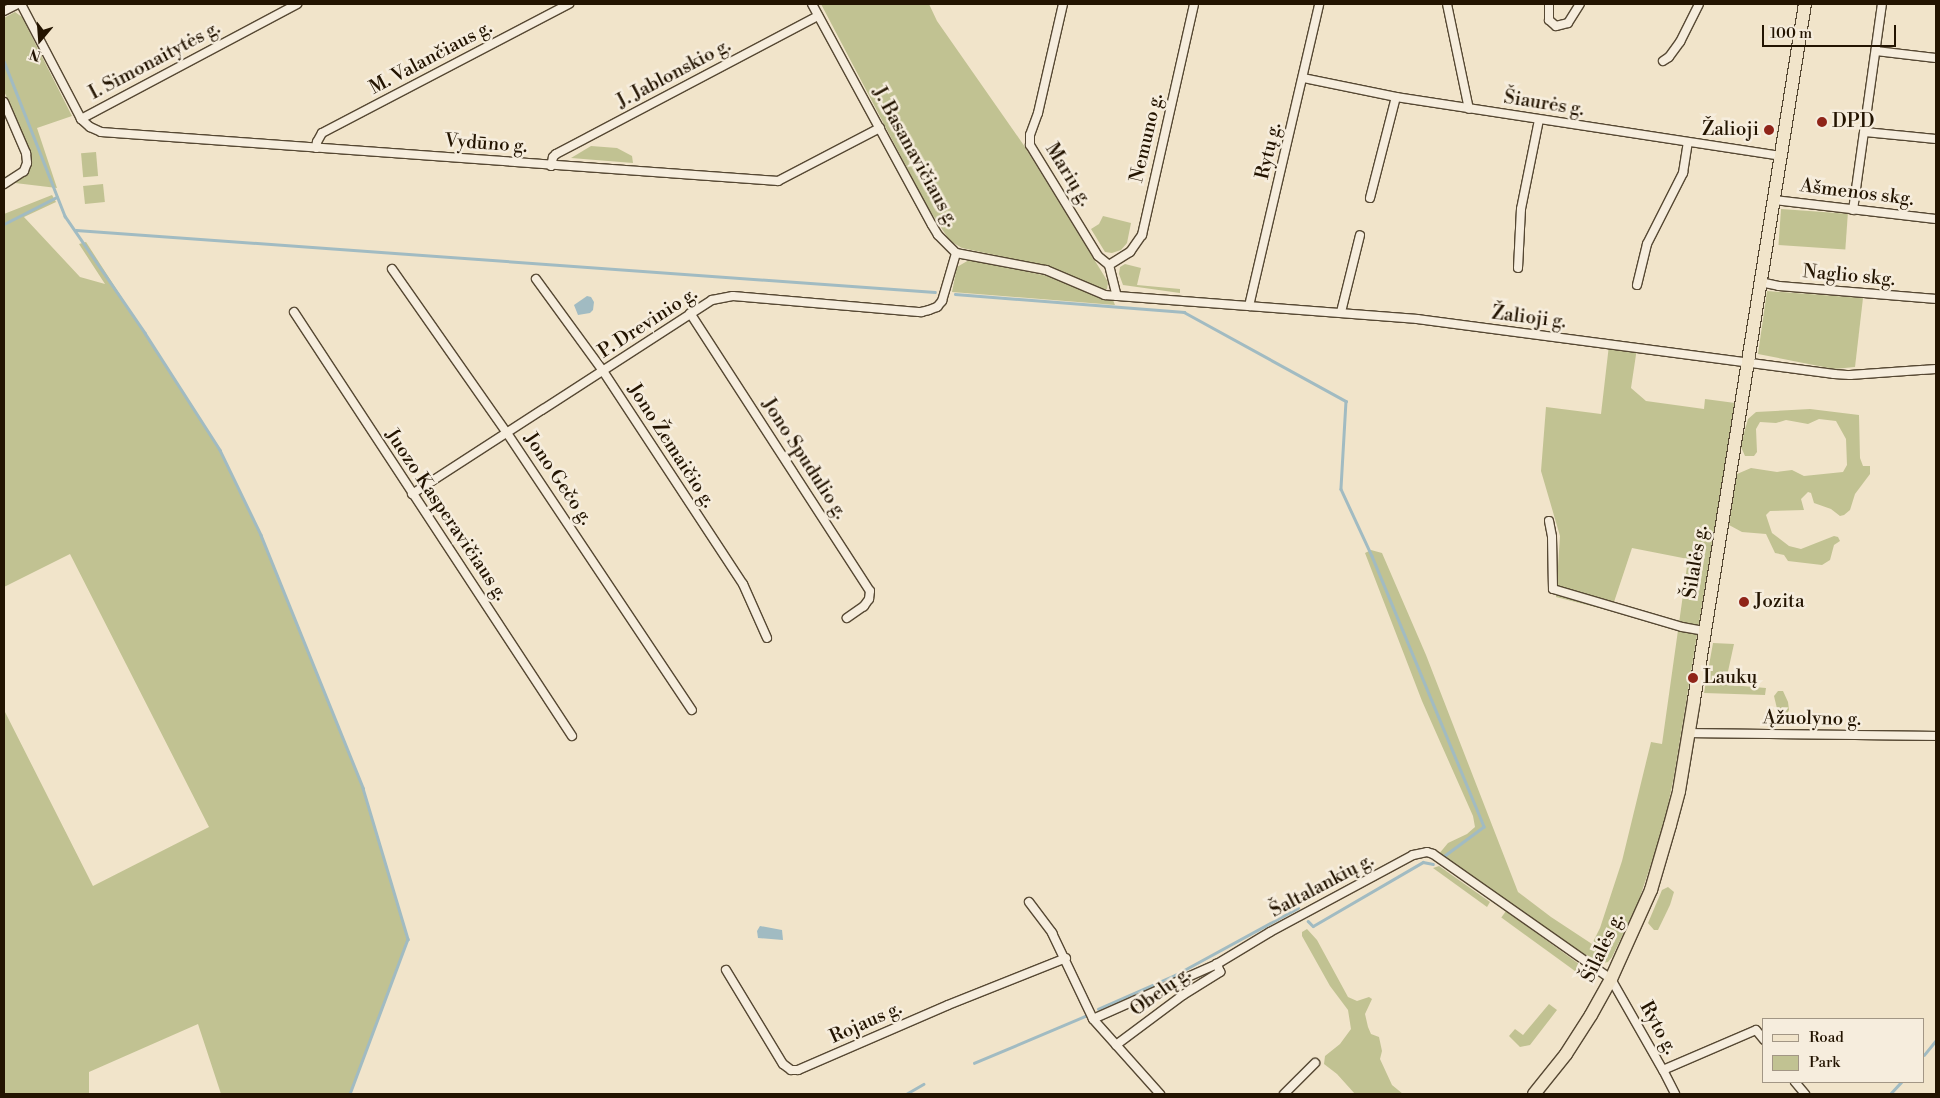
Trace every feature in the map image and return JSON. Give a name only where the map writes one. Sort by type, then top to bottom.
[{"type":"main road","name":"Šilalės g.","points":[[1534,1094],[1566,1054],[1611,979],[1651,890],[1662,856],[1678,791],[1688,733],[1805,4]]},
{"type":"street","points":[[4,11],[19,4],[81,119]]},
{"type":"street","name":"I. Simonaitytės g.","points":[[81,119],[297,4]]},
{"type":"street","name":"M. Valančiaus g.","points":[[316,148],[322,133],[569,4]]},
{"type":"street","name":"J. Basanavičiaus g.","points":[[812,4],[938,235],[956,253],[1046,270],[1093,291],[1118,296]]},
{"type":"street","name":"Marių g.","points":[[1063,4],[1038,113],[1030,136],[1030,145],[1098,256],[1109,266],[1118,296]]},
{"type":"street","name":"Nemuno g.","points":[[1109,266],[1130,252],[1142,235],[1194,4]]},
{"type":"street","name":"Rytų g.","points":[[1249,306],[1319,4]]},
{"type":"street","points":[[1447,4],[1469,109]]},
{"type":"street","points":[[1549,4],[1549,20],[1556,26],[1568,23],[1580,4]]},
{"type":"street","points":[[1663,61],[1669,57],[1680,42],[1699,4]]},
{"type":"street","points":[[1853,210],[1882,4]]},
{"type":"street","name":"J. Jablonskio g.","points":[[551,166],[552,157],[556,154],[818,16]]},
{"type":"street","points":[[1876,51],[1936,58]]},
{"type":"street","name":"Šiaurės g.","points":[[1303,78],[1396,97],[1469,109],[1781,156]]},
{"type":"street","points":[[1370,198],[1396,97]]},
{"type":"street","points":[[4,102],[26,153],[27,162],[24,171],[4,184]]},
{"type":"street","name":"Vydūno g.","points":[[81,119],[90,127],[101,132],[778,181],[880,128]]},
{"type":"street","points":[[1518,268],[1521,209],[1539,120]]},
{"type":"street","points":[[1864,132],[1936,139]]},
{"type":"street","points":[[1637,285],[1647,244],[1684,173],[1688,143]]},
{"type":"street","name":"Ašmenos skg.","points":[[1774,200],[1936,218]]},
{"type":"street","points":[[1341,312],[1360,235]]},
{"type":"street","name":"P. Drevinio g.","points":[[412,494],[712,300],[733,296],[928,310],[937,307],[942,301],[956,253]]},
{"type":"street","name":"Jono Gečo g.","points":[[392,269],[507,433],[692,710]]},
{"type":"street","name":"Jono Žemaičio g.","points":[[536,279],[603,371],[743,584],[767,638]]},
{"type":"street","name":"Naglio skg.","points":[[1760,282],[1778,286],[1936,299]]},
{"type":"street","name":"Žalioji g.","points":[[1118,296],[1417,319],[1747,360],[1850,375],[1936,368]]},
{"type":"street","name":"Juozo Kasperavičiaus g.","points":[[294,312],[572,736]]},
{"type":"street","name":"Jono Spudulio g.","points":[[690,313],[870,591],[869,599],[864,606],[847,618]]},
{"type":"street","points":[[1549,522],[1552,538],[1553,589],[1682,627],[1704,631]]},
{"type":"street","name":"Ąžuolyno g.","points":[[1688,733],[1936,736]]},
{"type":"street","name":"Šaltalankių g.","points":[[1093,1019],[1217,964],[1270,932],[1413,855],[1426,852],[1433,854],[1611,979]]},
{"type":"street","points":[[1029,902],[1052,933],[1066,958],[1093,1019],[1160,1094]]},
{"type":"street","name":"Rojaus g.","points":[[726,970],[783,1064],[791,1070],[798,1070],[948,1005],[1066,958]]},
{"type":"street","name":"Obelų g.","points":[[1116,1045],[1183,995],[1220,972],[1217,964]]},
{"type":"street","name":"Ryto g.","points":[[1611,979],[1675,1094]]},
{"type":"street","points":[[1663,1070],[1756,1030],[1762,1038]]},
{"type":"street","points":[[1284,1094],[1315,1063]]},
{"type":"street","points":[[1796,1083],[1805,1094]]},
{"type":"green space","points":[[821,4],[929,4],[937,21],[1025,147],[1108,282],[1107,289],[1102,290],[1051,267],[962,248],[950,241],[928,208]]},
{"type":"green space","points":[[15,12],[22,17],[72,116],[37,128],[57,188],[15,183],[28,172],[32,163],[29,150],[4,91],[4,18]]},
{"type":"green space","points":[[591,146],[617,148],[632,156],[633,163],[571,158]]},
{"type":"green space","points":[[96,152],[98,176],[83,177],[81,153]]},
{"type":"green space","points":[[103,184],[105,202],[85,204],[83,186]]},
{"type":"green space","points":[[52,195],[56,202],[24,217],[80,277],[105,284],[79,244],[86,242],[220,450],[261,535],[363,788],[408,939],[350,1094],[221,1094],[198,1024],[89,1072],[89,1094],[4,1094],[4,710],[93,886],[209,827],[70,554],[4,587],[4,214]]},
{"type":"green space","points":[[1781,209],[1848,214],[1845,250],[1778,245]]},
{"type":"green space","points":[[1103,216],[1131,223],[1127,243],[1121,250],[1112,253],[1105,252],[1091,229],[1099,224]]},
{"type":"green space","points":[[969,260],[1053,277],[1099,298],[1113,300],[1115,305],[952,292],[957,267]]},
{"type":"green space","points":[[1125,264],[1141,268],[1137,285],[1180,289],[1180,293],[1123,285],[1119,274],[1120,267]]},
{"type":"green space","points":[[1767,291],[1863,298],[1855,367],[1834,369],[1758,354]]},
{"type":"green space","points":[[1609,345],[1637,348],[1631,388],[1646,401],[1704,409],[1705,399],[1735,403],[1674,776],[1664,825],[1638,903],[1612,957],[1608,962],[1603,963],[1593,961],[1438,855],[1448,843],[1467,834],[1475,827],[1473,816],[1422,701],[1365,553],[1371,550],[1382,553],[1426,655],[1518,892],[1592,944],[1600,928],[1622,861],[1651,742],[1662,744],[1688,559],[1632,548],[1611,611],[1556,597],[1560,536],[1541,471],[1546,407],[1601,414]]},
{"type":"green space","points":[[1810,409],[1859,415],[1860,458],[1863,466],[1870,466],[1870,474],[1855,494],[1850,510],[1844,515],[1840,516],[1831,509],[1814,503],[1811,493],[1808,492],[1801,499],[1804,510],[1770,511],[1766,515],[1772,533],[1789,546],[1801,549],[1834,536],[1838,537],[1840,541],[1834,545],[1830,560],[1822,565],[1788,561],[1784,555],[1775,553],[1766,534],[1742,532],[1729,525],[1737,474],[1751,468],[1777,472],[1792,470],[1804,476],[1843,472],[1847,465],[1846,439],[1836,421],[1819,419],[1808,424],[1786,420],[1776,423],[1760,422],[1756,429],[1757,452],[1754,456],[1745,456],[1741,447],[1744,433],[1748,419],[1756,412]]},
{"type":"green space","points":[[1713,643],[1734,644],[1727,676],[1730,685],[1766,688],[1765,695],[1704,693]]},
{"type":"green space","points":[[1778,691],[1783,691],[1788,702],[1789,710],[1786,716],[1779,717],[1774,696]]},
{"type":"green space","points":[[1439,866],[1490,902],[1487,907],[1433,868]]},
{"type":"green space","points":[[1668,887],[1674,892],[1670,905],[1658,930],[1654,930],[1648,923],[1662,890]]},
{"type":"green space","points":[[1506,911],[1587,970],[1582,976],[1501,917]]},
{"type":"green space","points":[[1307,929],[1317,940],[1348,997],[1357,1001],[1369,997],[1372,999],[1365,1014],[1368,1027],[1371,1034],[1379,1037],[1382,1051],[1380,1059],[1392,1085],[1403,1094],[1355,1094],[1337,1074],[1324,1064],[1325,1056],[1340,1044],[1351,1029],[1348,1010],[1330,986],[1302,936],[1302,932]]},
{"type":"green space","points":[[1549,1004],[1557,1010],[1530,1045],[1520,1047],[1509,1036],[1515,1029],[1523,1035]]},
{"type":"water","points":[[587,296],[591,297],[594,302],[593,310],[590,313],[578,315],[574,305]]},
{"type":"water","points":[[760,926],[782,930],[783,940],[758,938],[757,931]]},
{"type":"waterway","points":[[4,61],[65,216],[145,333],[220,450],[261,535],[363,788],[408,939],[350,1094]]},
{"type":"waterway","points":[[4,224],[57,197]]},
{"type":"waterway","points":[[76,230],[935,292]]},
{"type":"waterway","points":[[955,294],[1184,312],[1346,401],[1341,489],[1372,556],[1484,827],[1445,856]]},
{"type":"waterway","points":[[1308,921],[1313,926],[1423,862],[1433,864]]},
{"type":"waterway","points":[[1098,1009],[1175,975],[1298,908]]},
{"type":"waterway","points":[[974,1063],[1085,1016]]},
{"type":"waterway","points":[[1925,1054],[1936,1040]]},
{"type":"waterway","points":[[1890,1094],[1900,1083]]},
{"type":"waterway","points":[[906,1094],[923,1084]]},
{"type":"place","name":"DPD","points":[[1822,122]]},
{"type":"place","name":"Žalioji","points":[[1769,130]]},
{"type":"place","name":"Jozita","points":[[1744,602]]},
{"type":"place","name":"Laukų","points":[[1693,678]]}]
